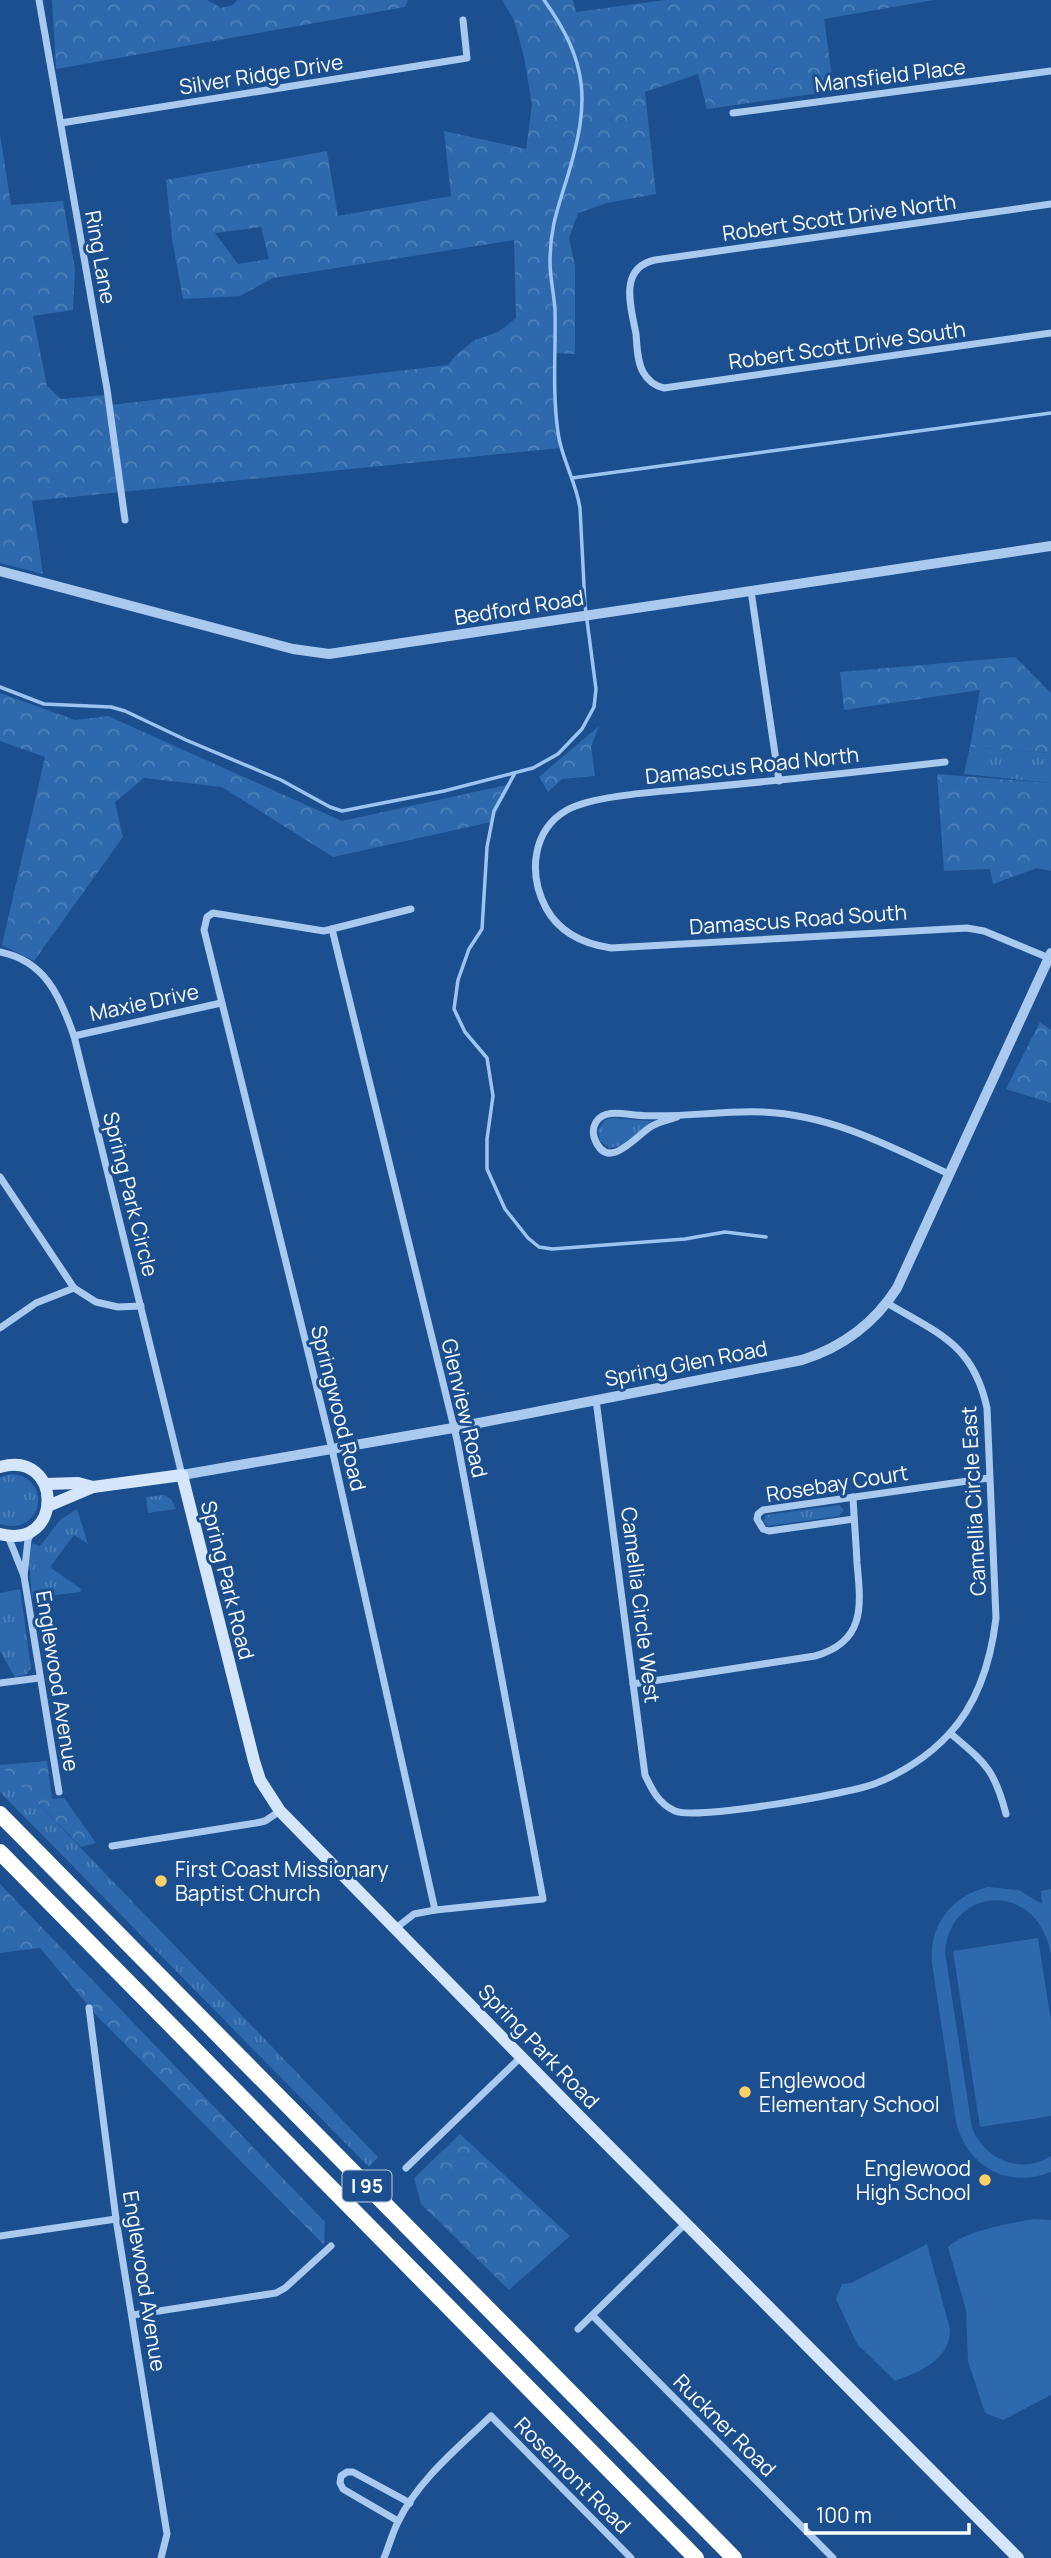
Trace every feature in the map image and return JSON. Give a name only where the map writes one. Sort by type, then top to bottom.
[{"type":"highway","name":"I 95","points":[[0,1814],[734,2558]]},
{"type":"highway","name":"I 95","points":[[0,1852],[696,2558]]},
{"type":"main road","points":[[3,1463],[30,1469],[45,1484],[48,1506],[45,1517],[32,1530],[21,1535],[4,1535]]},
{"type":"main road","name":"Spring Glen Road","points":[[48,1506],[93,1487],[181,1475]]},
{"type":"main road","name":"Spring Park Road","points":[[181,1475],[254,1761],[260,1780],[280,1811],[1018,2558]]},
{"type":"main road","name":"Spring Glen Road","points":[[45,1484],[78,1483],[93,1487]]},
{"type":"street","name":"Ring Lane","points":[[39,0],[107,389],[125,520]]},
{"type":"street","name":"Silver Ridge Drive","points":[[61,123],[467,58],[463,20]]},
{"type":"street","name":"Mansfield Place","points":[[733,113],[1051,71]]},
{"type":"street","name":"Robert Scott Drive North","points":[[650,382],[640,364],[629,290],[635,272],[648,262],[1051,204]]},
{"type":"street","name":"Robert Scott Drive South","points":[[650,382],[664,388],[675,388],[1051,333]]},
{"type":"street","name":"Bedford Road","points":[[0,571],[314,653],[344,653],[1051,546]]},
{"type":"street","points":[[751,591],[779,780]]},
{"type":"street","name":"Damascus Road North","points":[[552,918],[538,887],[536,852],[547,828],[566,810],[595,800],[945,762]]},
{"type":"street","points":[[332,929],[411,909]]},
{"type":"street","name":"Springwood Road","points":[[332,929],[324,931],[213,913],[207,917],[204,930],[331,1449],[435,1910]]},
{"type":"street","name":"Damascus Road South","points":[[552,918],[575,937],[593,945],[611,948],[967,928],[984,931],[1050,956]]},
{"type":"street","name":"Glenview Road","points":[[332,929],[453,1427],[543,1899],[435,1910]]},
{"type":"street","name":"Spring Park Circle","points":[[0,952],[19,958],[44,975],[60,998],[74,1035],[181,1475]]},
{"type":"street","name":"Spring Glen Road","points":[[181,1475],[596,1400],[820,1354],[854,1335],[887,1303],[897,1288],[1050,956]]},
{"type":"street","name":"Maxie Drive","points":[[74,1035],[222,1003]]},
{"type":"street","points":[[677,1117],[652,1126],[620,1152],[608,1153],[595,1141],[593,1131],[596,1122],[605,1115],[617,1113],[677,1117],[760,1112],[791,1114],[825,1120],[856,1131],[948,1174]]},
{"type":"street","points":[[0,1177],[74,1288],[96,1302],[118,1307],[141,1306]]},
{"type":"street","points":[[0,1328],[36,1303],[74,1288]]},
{"type":"street","name":"Camellia Circle East","points":[[667,1807],[688,1814],[701,1814],[844,1793],[875,1784],[920,1759],[950,1733],[969,1707],[982,1681],[992,1649],[996,1618],[987,1408],[976,1373],[966,1357],[949,1339],[887,1303]]},
{"type":"street","name":"Camellia Circle West","points":[[596,1400],[645,1775],[652,1791],[667,1807]]},
{"type":"street","name":"Rosebay Court","points":[[854,1519],[769,1531],[763,1529],[757,1520],[758,1514],[764,1510],[989,1478]]},
{"type":"street","points":[[634,1684],[804,1658],[833,1650],[848,1637],[858,1619],[860,1604],[853,1497]]},
{"type":"street","name":"Englewood Avenue","points":[[32,1530],[28,1540],[24,1576],[59,1792]]},
{"type":"street","name":"Englewood Avenue","points":[[4,1535],[24,1576]]},
{"type":"street","points":[[0,1684],[39,1678]]},
{"type":"street","points":[[950,1733],[985,1763],[994,1777],[1006,1814]]},
{"type":"street","points":[[112,1846],[256,1824],[280,1811]]},
{"type":"street","points":[[396,1928],[414,1914],[435,1910]]},
{"type":"street","name":"Englewood Avenue","points":[[89,2008],[116,2219],[167,2534],[161,2558]]},
{"type":"street","points":[[406,2168],[522,2056]]},
{"type":"street","points":[[0,2236],[116,2219]]},
{"type":"street","points":[[578,2329],[686,2223]]},
{"type":"street","points":[[133,2315],[276,2292],[285,2288],[331,2246]]},
{"type":"street","name":"Ruckner Road","points":[[593,2316],[833,2558]]},
{"type":"street","name":"Rosemont Road","points":[[410,2503],[439,2467],[491,2416],[631,2558]]},
{"type":"street","points":[[384,2558],[398,2521],[410,2503],[353,2472],[341,2476],[343,2489],[398,2521]]},
{"type":"green space","points":[[52,0],[207,0],[221,8],[233,5],[237,0],[408,0],[405,7],[56,69]]},
{"type":"green space","points":[[502,0],[573,0],[576,12],[665,0],[934,0],[824,19],[834,91],[707,109],[698,74],[645,92],[656,194],[607,203],[578,213],[569,238],[575,266],[575,354],[554,353],[560,448],[32,501],[43,574],[0,563],[0,134],[11,205],[63,201],[75,269],[73,310],[33,316],[47,386],[61,399],[104,395],[119,475],[111,405],[448,365],[475,340],[498,332],[516,318],[514,240],[273,278],[240,296],[183,299],[172,239],[166,180],[327,151],[338,216],[451,196],[444,131],[526,149],[532,105],[524,57],[514,20]],"holes":[[[261,227],[269,259],[238,264],[215,233]]]},
{"type":"green space","points":[[1015,657],[1051,693],[1051,753],[970,747],[980,690],[844,710],[840,672]]},
{"type":"green space","points":[[0,693],[75,720],[108,716],[342,821],[511,784],[491,822],[333,857],[222,787],[144,778],[115,802],[123,837],[34,961],[2,945],[45,757],[0,741]]},
{"type":"green space","points":[[599,726],[591,747],[595,776],[562,779],[548,792],[539,777]]},
{"type":"green space","points":[[970,747],[1051,753],[1051,783],[964,774]]},
{"type":"green space","points":[[937,774],[1051,783],[1051,871],[1037,868],[993,884],[990,869],[944,871]]},
{"type":"green space","points":[[1040,1022],[1051,1030],[1051,1103],[1006,1089]]},
{"type":"green space","points":[[612,1118],[652,1121],[621,1146],[609,1148],[600,1141],[598,1130],[605,1120]]},
{"type":"green space","points":[[12,1474],[25,1478],[34,1486],[38,1495],[38,1506],[33,1515],[26,1522],[14,1526],[0,1524],[0,1477]]},
{"type":"green space","points":[[164,1495],[171,1499],[176,1509],[148,1513],[146,1497]]},
{"type":"green space","points":[[839,1505],[844,1510],[839,1516],[768,1526],[763,1521],[766,1515]]},
{"type":"green space","points":[[77,1509],[88,1544],[74,1535],[50,1567],[81,1589],[80,1592],[32,1598],[29,1558],[32,1543],[40,1546],[60,1520]]},
{"type":"green space","points":[[20,1589],[31,1668],[27,1674],[15,1677],[0,1651],[0,1593]]},
{"type":"green space","points":[[47,1761],[52,1799],[64,1798],[96,1843],[81,1847],[0,1765]]},
{"type":"green space","points":[[0,1764],[378,2157],[369,2167],[0,1792]]},
{"type":"green space","points":[[0,1884],[325,2222],[324,2245],[97,2016],[40,1948],[0,1953]]},
{"type":"green space","points":[[988,1887],[1019,1890],[1042,1904],[1041,1891],[1051,1889],[1051,1955],[1043,1931],[1030,1913],[1014,1903],[995,1900],[978,1904],[962,1914],[950,1930],[945,1952],[972,2128],[986,2149],[1005,2161],[1028,2164],[1051,2156],[1051,2172],[1035,2177],[1005,2176],[980,2162],[961,2138],[956,2122],[932,1949],[939,1925],[953,1905],[963,1897]]},
{"type":"green space","points":[[1038,1938],[1051,2021],[1051,2116],[980,2127],[953,1951]]},
{"type":"green space","points":[[460,2134],[570,2236],[509,2290],[421,2204],[414,2178]]},
{"type":"green space","points":[[1033,2219],[1051,2220],[1051,2395],[1003,2420],[985,2413],[968,2361],[966,2310],[948,2247],[976,2232]]},
{"type":"green space","points":[[927,2244],[950,2329],[949,2340],[945,2349],[932,2363],[895,2381],[857,2344],[836,2299],[842,2284],[851,2283]]},
{"type":"waterway","points":[[0,687],[44,704],[111,707],[125,711],[281,780],[342,811],[444,791],[533,768],[558,754],[582,729],[594,707],[596,689],[585,605],[580,508],[560,442],[556,417],[555,310],[550,262],[555,218],[580,126],[581,84],[570,44],[544,0]]},
{"type":"waterway","points":[[572,478],[1051,413]]},
{"type":"waterway","points":[[515,773],[494,811],[487,847],[482,929],[469,949],[458,980],[454,1009],[465,1032],[487,1058],[493,1096],[487,1139],[487,1169],[505,1209],[528,1238],[539,1247],[552,1249],[685,1239],[725,1232],[766,1237]]},
{"type":"place","name":"First Coast Missionary Baptist Church","points":[[161,1881]]},
{"type":"place","name":"Englewood Elementary School","points":[[745,2092]]},
{"type":"place","name":"Englewood High School","points":[[985,2180]]}]
